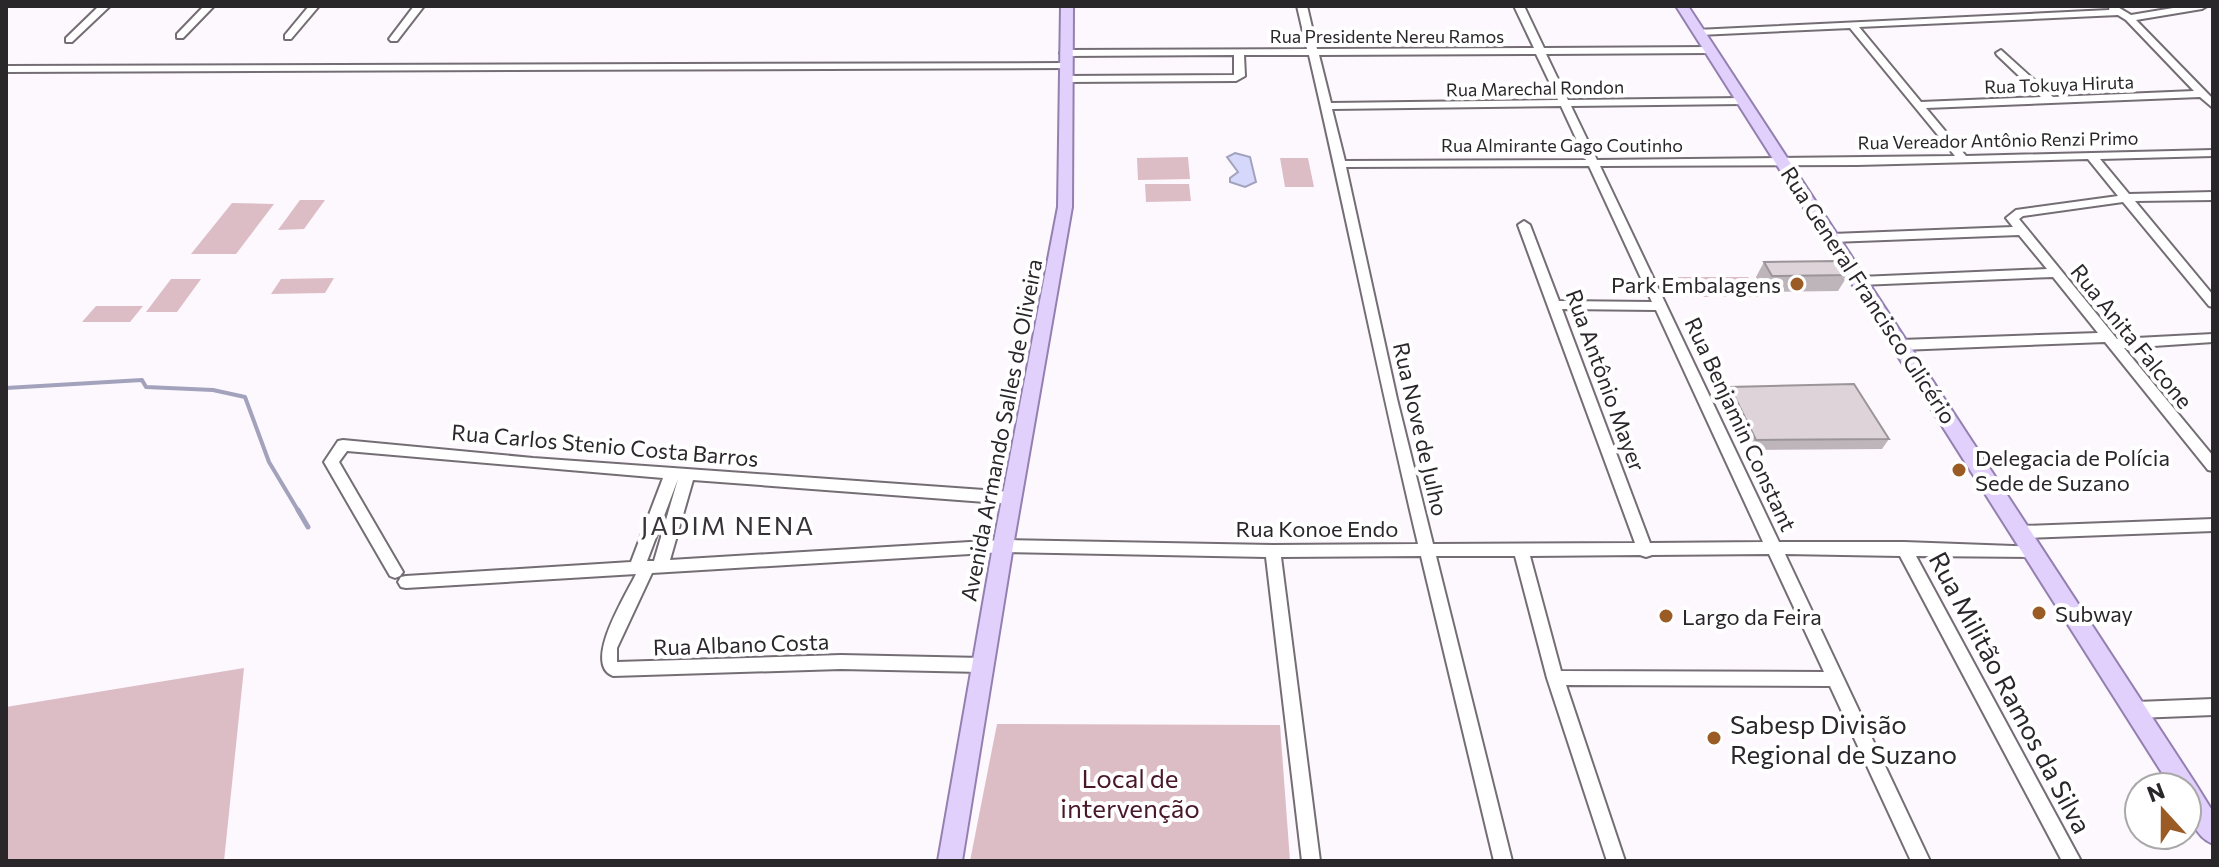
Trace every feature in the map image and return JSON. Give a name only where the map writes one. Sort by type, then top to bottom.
[{"type":"main road","name":"Avenida Armando Salles de Oliveira","points":[[950,861],[982,665],[1065,207],[1068,174],[1067,6]]},
{"type":"main road","name":"Rua General Francisco Glicério","points":[[1682,6],[2175,771]]},
{"type":"street","points":[[69,40],[105,6]]},
{"type":"street","points":[[180,36],[209,6]]},
{"type":"street","points":[[288,37],[314,6]]},
{"type":"street","points":[[394,39],[419,6]]},
{"type":"street","name":"Rua Nove de Julho","points":[[1302,6],[1425,551],[1503,861]]},
{"type":"street","name":"Rua Benjamin Constant","points":[[1519,6],[1596,164],[1921,861]]},
{"type":"street","points":[[2109,6],[2125,15],[2213,105]]},
{"type":"street","points":[[1699,32],[2125,15],[2202,6]]},
{"type":"street","points":[[1854,27],[1964,160]]},
{"type":"street","name":"Rua Presidente Nereu Ramos","points":[[1065,66],[1239,53],[1710,50]]},
{"type":"street","points":[[6,69],[1065,66],[1236,78],[1240,76],[1239,53]]},
{"type":"street","points":[[2001,53],[2050,100]]},
{"type":"street","name":"Rua Tokuya Hiruta","points":[[1917,105],[2202,94]]},
{"type":"street","name":"Rua Marechal Rondon","points":[[1327,106],[1743,101]]},
{"type":"street","name":"Rua Vereador Antônio Renzi Primo","points":[[1783,162],[2213,153]]},
{"type":"street","points":[[2091,156],[2213,303]]},
{"type":"street","name":"Rua Almirante Gago Coutinho","points":[[1340,164],[1783,162]]},
{"type":"street","points":[[1832,238],[2020,231],[2012,218],[2020,213],[2127,198],[2213,196]]},
{"type":"street","name":"Rua Antônio Mayer","points":[[1524,225],[1646,551]]},
{"type":"street","name":"Rua Anita Falcone","points":[[2020,231],[2213,466]]},
{"type":"street","points":[[1860,281],[2055,273]]},
{"type":"street","points":[[1554,305],[1661,306]]},
{"type":"street","points":[[1901,345],[2213,338]]},
{"type":"street","name":"Rua Carlos Stenio Costa Barros","points":[[400,577],[331,462],[343,445],[1012,498]]},
{"type":"street","name":"Rua Albano Costa","points":[[681,473],[648,567],[609,648],[608,658],[613,669],[841,662],[982,665]]},
{"type":"street","name":"Rua Albano Costa","points":[[648,567],[681,473]]},
{"type":"street","points":[[2022,532],[2213,525]]},
{"type":"street","name":"Rua Konoe Endo","points":[[400,577],[648,567],[1003,546],[1273,551],[1774,548],[2034,551]]},
{"type":"street","name":"Rua Militão Ramos da Silva","points":[[1904,548],[2072,861]]},
{"type":"street","points":[[1521,550],[1555,678],[1616,861]]},
{"type":"street","points":[[1273,551],[1311,861]]},
{"type":"street","points":[[1555,678],[1836,679]]},
{"type":"street","points":[[2137,710],[2213,707]]},
{"type":"green space","points":[[1188,157],[1190,179],[1138,180],[1137,158]]},
{"type":"green space","points":[[1280,158],[1308,158],[1314,187],[1285,187]]},
{"type":"green space","points":[[1145,184],[1189,184],[1191,201],[1146,202]]},
{"type":"green space","points":[[300,200],[325,200],[304,229],[278,230]]},
{"type":"green space","points":[[232,203],[274,204],[236,254],[191,254]]},
{"type":"green space","points":[[1678,277],[1748,277],[1759,297],[1687,297]]},
{"type":"green space","points":[[334,278],[325,293],[271,294],[281,279]]},
{"type":"green space","points":[[171,279],[201,279],[177,312],[146,312]]},
{"type":"green space","points":[[96,306],[143,306],[130,322],[82,322]]},
{"type":"green space","points":[[244,668],[224,861],[6,861],[6,707]]},
{"type":"green space","name":"Local de intervenção","points":[[997,724],[1280,725],[1290,861],[970,861]]},
{"type":"water","points":[[1235,153],[1250,157],[1256,182],[1245,187],[1230,182],[1230,178],[1238,172],[1227,157]]},
{"type":"building","points":[[1838,261],[1848,275],[1772,276],[1764,262]]},
{"type":"building","points":[[1854,384],[1889,439],[1756,440],[1730,387]]},
{"type":"waterway","points":[[6,388],[142,380],[146,387],[213,390],[245,397],[269,462],[299,512]]},
{"type":"waterway","points":[[298,510],[308,527]]},
{"type":"place","name":"Park Embalagens","points":[[1797,284]]},
{"type":"place","name":"Delegacia de Polícia Sede de Suzano","points":[[1959,470]]},
{"type":"place","name":"Subway","points":[[2039,613]]},
{"type":"place","name":"Largo da Feira","points":[[1666,616]]},
{"type":"place","name":"Sabesp Divisão Regional de Suzano","points":[[1714,738]]},
{"type":"district","name":"JADIM NENA","points":[[728,524]]}]
